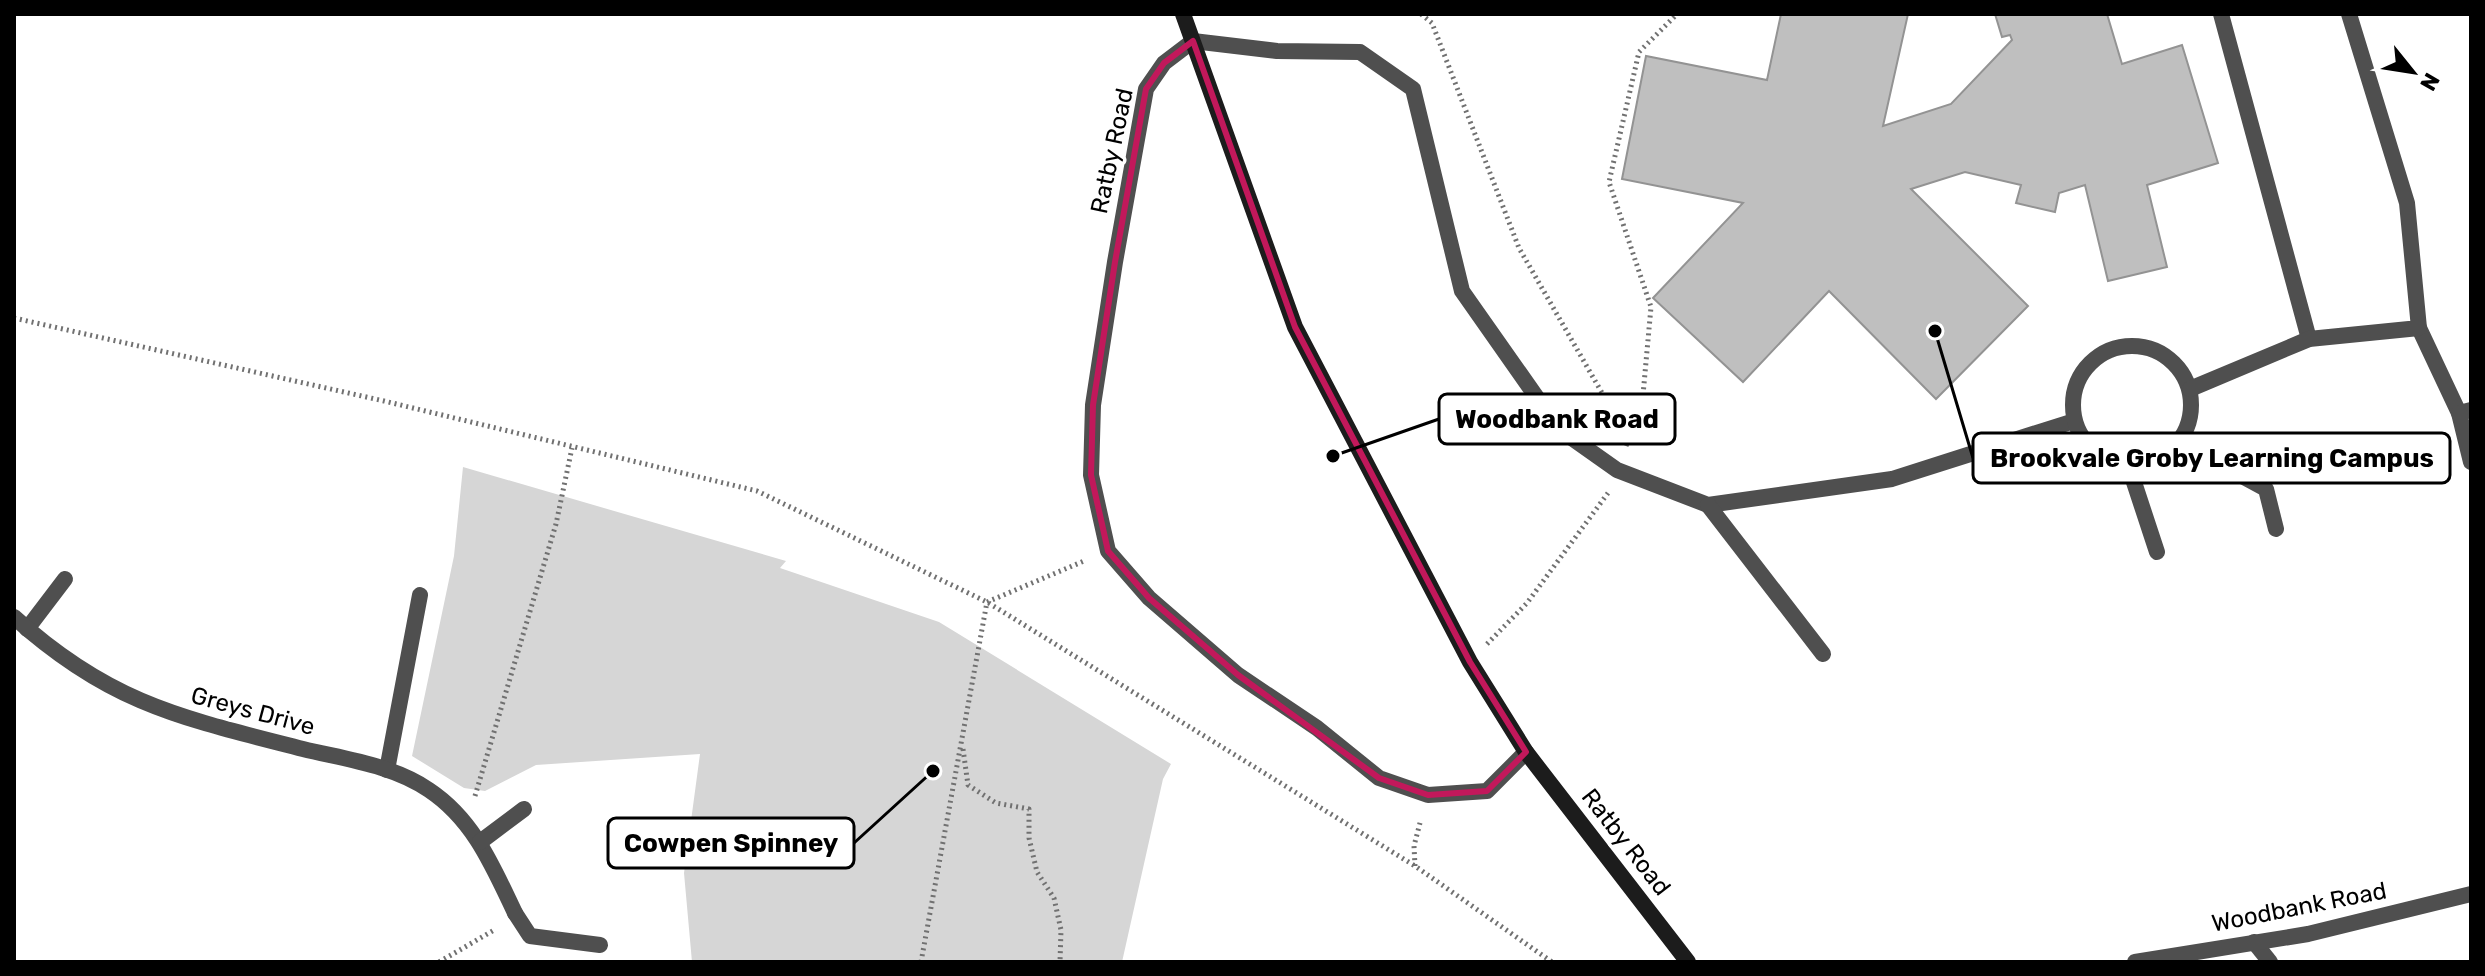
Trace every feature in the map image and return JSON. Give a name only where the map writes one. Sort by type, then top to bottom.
[{"type":"street","points":[[1183,14],[1193,41],[1277,51],[1360,52],[1413,89],[1462,291],[1559,429],[1617,470],[1708,505],[1892,479],[2074,421]]},
{"type":"street","points":[[2221,14],[2309,339]]},
{"type":"street","points":[[2349,14],[2407,203],[2419,328],[2465,411],[2471,462]]},
{"type":"street","name":"Ratby Road","points":[[1526,752],[1487,791],[1428,795],[1379,778],[1317,728],[1238,675],[1149,598],[1108,551],[1091,475],[1093,405],[1115,262],[1146,89],[1164,63],[1193,41],[1295,327],[1470,662],[1526,752],[1688,962]]},
{"type":"street","points":[[2190,389],[2309,339],[2419,328]]},
{"type":"street","points":[[2135,345],[2154,349],[2170,358],[2190,389],[2192,408],[2188,426],[2179,442],[2165,455],[2147,463],[2110,461],[2094,451],[2082,438],[2074,421],[2074,393],[2086,367],[2100,355],[2117,347],[2135,345]]},
{"type":"street","points":[[2179,442],[2266,489],[2276,529]]},
{"type":"street","points":[[2128,464],[2157,552]]},
{"type":"street","points":[[1708,505],[1823,654]]},
{"type":"street","points":[[27,629],[65,579]]},
{"type":"street","points":[[387,770],[420,595]]},
{"type":"street","name":"Greys Drive","points":[[14,617],[75,668],[123,695],[201,724],[387,770],[428,789],[460,816],[480,842],[515,913]]},
{"type":"street","points":[[480,842],[524,809]]},
{"type":"street","name":"Woodbank Road","points":[[2135,962],[2308,934],[2471,894]]},
{"type":"street","points":[[515,913],[530,936],[600,945]]},
{"type":"street","points":[[2254,942],[2270,962]]},
{"type":"path","points":[[1421,14],[1432,23],[1519,248],[1629,440]]},
{"type":"path","points":[[1470,662],[1527,603],[1608,494],[1642,406],[1651,307],[1609,182],[1639,52],[1677,14]]},
{"type":"path","points":[[14,318],[384,401],[757,491],[987,602],[1415,866],[1552,962]]},
{"type":"path","points":[[460,816],[477,793],[556,524],[572,448]]},
{"type":"path","points":[[987,602],[1108,551]]},
{"type":"path","points":[[921,962],[987,602]]},
{"type":"path","points":[[962,742],[968,785],[996,803],[1029,809],[1029,838],[1037,872],[1054,898],[1061,930],[1060,962]]},
{"type":"path","points":[[1414,846],[1415,866]]},
{"type":"path","points":[[439,962],[493,931],[515,913]]},
{"type":"highlighted area","points":[[1193,41],[1295,327],[1470,662],[1526,752],[1487,791],[1428,795],[1379,778],[1238,675],[1149,598],[1108,551],[1091,475],[1093,405],[1115,262],[1146,89],[1164,63]]},
{"type":"shaded area","points":[[463,467],[786,561],[780,568],[939,622],[1171,764],[1163,779],[1122,962],[692,962],[684,873],[700,754],[536,765],[485,791],[464,788],[412,756],[454,556]]},
{"type":"building","points":[[1781,14],[1908,14],[1883,126],[1951,104],[2012,40],[2010,35],[2002,37],[1995,14],[2107,14],[2122,64],[2182,45],[2218,163],[2147,185],[2167,267],[2108,281],[2085,185],[2059,193],[2055,212],[2016,203],[2021,185],[1965,172],[1911,189],[2028,306],[1936,399],[1829,291],[1743,382],[1653,298],[1743,203],[1622,179],[1646,56],[1767,80]]},
{"type":"place","name":"Brookvale Groby Learning Campus","points":[[1935,331]]},
{"type":"place","name":"Woodbank Road","points":[[1333,456]]},
{"type":"place","name":"Cowpen Spinney","points":[[933,771]]}]
